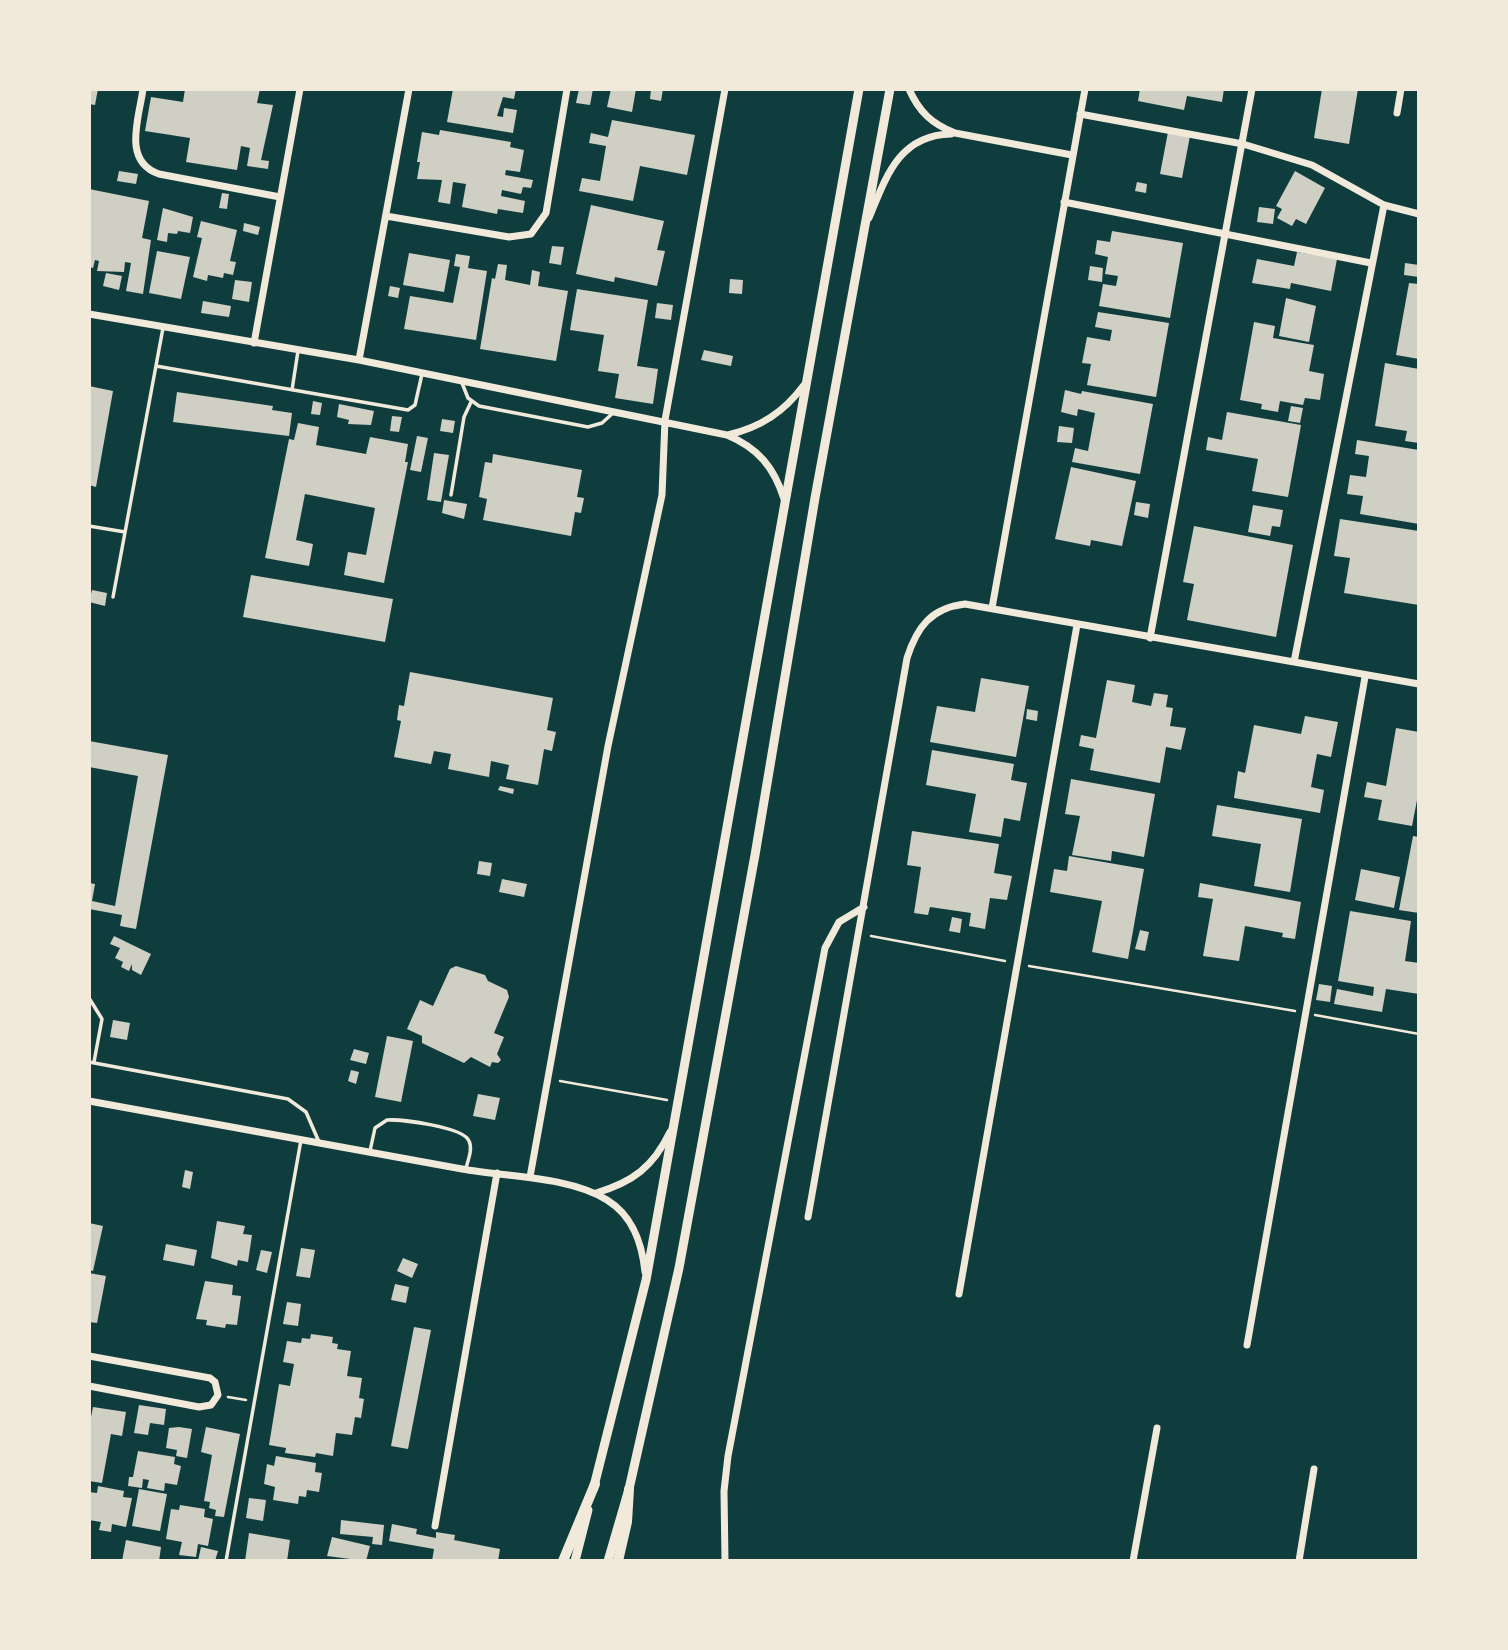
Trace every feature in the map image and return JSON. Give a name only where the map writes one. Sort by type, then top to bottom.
[{"type":"main road","points":[[563,1561],[595,1484]]},
{"type":"main road","points":[[618,1561],[627,1522],[629,1489]]},
{"type":"street","points":[[143,89],[135,146],[145,167],[159,174],[280,197]]},
{"type":"street","points":[[254,343],[300,89]]},
{"type":"street","points":[[359,360],[409,89]]},
{"type":"street","points":[[386,216],[509,237],[531,234],[547,213],[567,89]]},
{"type":"street","points":[[530,1177],[610,733],[662,495],[665,420],[725,89]]},
{"type":"street","points":[[575,1561],[646,1280],[859,89]]},
{"type":"street","points":[[608,1561],[629,1489],[679,1268],[728,1004],[814,498],[890,89]]},
{"type":"street","points":[[909,89],[926,117],[955,133],[1072,155]]},
{"type":"street","points":[[992,608],[1085,89]]},
{"type":"street","points":[[1150,638],[1252,89]]},
{"type":"street","points":[[1397,113],[1401,89]]},
{"type":"street","points":[[1080,114],[1243,144],[1312,165],[1384,205],[1419,215]]},
{"type":"street","points":[[865,229],[895,159],[922,139],[955,133]]},
{"type":"street","points":[[1064,202],[1371,263]]},
{"type":"street","points":[[1294,662],[1384,205]]},
{"type":"street","points":[[89,314],[359,360],[665,420],[727,435],[744,442],[764,460],[779,482],[784,499]]},
{"type":"street","points":[[727,435],[764,423],[779,413],[804,385]]},
{"type":"street","points":[[808,1217],[905,671],[914,638],[922,624],[949,606],[965,604],[1365,677],[1419,684]]},
{"type":"street","points":[[958,1294],[1076,625]]},
{"type":"street","points":[[1247,1345],[1365,677]]},
{"type":"street","points":[[725,1561],[724,1491],[727,1456],[825,948],[839,922],[864,906]]},
{"type":"street","points":[[89,1101],[466,1170],[530,1177],[596,1193],[620,1210],[630,1221],[642,1248],[646,1280]]},
{"type":"street","points":[[596,1193],[628,1182],[642,1173],[653,1162],[671,1132]]},
{"type":"street","points":[[435,1526],[497,1173]]},
{"type":"street","points":[[89,1356],[210,1378],[215,1382],[218,1395],[211,1405],[200,1407],[89,1386]]},
{"type":"street","points":[[1133,1561],[1157,1428]]},
{"type":"street","points":[[1299,1561],[1314,1469]]},
{"type":"lane","points":[[113,597],[163,328]]},
{"type":"lane","points":[[292,390],[299,350]]},
{"type":"lane","points":[[156,366],[408,411],[415,405],[422,374]]},
{"type":"lane","points":[[461,381],[471,401],[479,406],[588,427],[602,423],[616,411]]},
{"type":"lane","points":[[451,495],[464,417],[471,401]]},
{"type":"lane","points":[[89,526],[125,533]]},
{"type":"lane","points":[[89,998],[102,1019],[92,1062],[288,1099],[306,1112],[319,1142]]},
{"type":"lane","points":[[369,1152],[375,1128],[387,1120],[453,1130],[466,1135],[470,1141],[466,1170]]},
{"type":"lane","points":[[226,1561],[301,1138]]},
{"type":"path","points":[[859,934],[1419,1034]]},
{"type":"path","points":[[549,1080],[676,1102]]},
{"type":"path","points":[[218,1395],[256,1401]]},
{"type":"building","points":[[89,89],[98,89],[95,105],[89,104]]},
{"type":"building","points":[[185,89],[260,89],[257,103],[273,105],[261,160],[269,161],[268,169],[247,166],[250,148],[241,146],[237,170],[186,162],[190,138],[145,131],[151,97],[183,102]]},
{"type":"building","points":[[453,89],[516,89],[514,99],[503,97],[497,116],[503,117],[504,108],[517,110],[513,133],[447,122]]},
{"type":"building","points":[[579,89],[593,89],[590,105],[576,103]]},
{"type":"building","points":[[611,89],[636,89],[632,112],[607,107]]},
{"type":"building","points":[[651,89],[663,89],[661,101],[650,99]]},
{"type":"building","points":[[1140,89],[1224,89],[1222,102],[1187,96],[1184,110],[1138,101]]},
{"type":"building","points":[[1322,89],[1358,89],[1349,144],[1314,138]]},
{"type":"building","points":[[612,120],[695,135],[687,175],[640,166],[633,201],[579,191],[582,178],[600,181],[606,146],[589,143],[591,133],[608,137]]},
{"type":"building","points":[[440,130],[511,142],[510,147],[524,150],[520,172],[506,170],[505,175],[533,180],[531,188],[523,187],[521,194],[502,190],[501,196],[525,201],[523,213],[498,209],[497,214],[462,207],[466,184],[453,182],[450,204],[438,202],[442,180],[417,179],[420,162],[417,162],[422,132],[439,135]]},
{"type":"building","points":[[1168,132],[1190,136],[1182,178],[1160,174]]},
{"type":"building","points":[[119,171],[138,174],[136,184],[117,181]]},
{"type":"building","points":[[1295,171],[1325,188],[1306,224],[1296,219],[1292,226],[1277,218],[1282,209],[1276,206]]},
{"type":"building","points":[[1137,182],[1147,184],[1146,193],[1135,191]]},
{"type":"building","points":[[89,189],[149,201],[142,238],[151,240],[143,294],[126,291],[131,263],[125,262],[124,272],[97,271],[99,261],[95,260],[93,268],[89,267]]},
{"type":"building","points":[[222,193],[229,194],[227,209],[219,208]]},
{"type":"building","points":[[591,205],[664,221],[657,250],[665,251],[657,286],[615,277],[614,282],[576,274]]},
{"type":"building","points":[[1259,207],[1275,209],[1273,224],[1257,222]]},
{"type":"building","points":[[163,208],[193,217],[190,233],[168,233],[167,242],[157,240]]},
{"type":"building","points":[[201,221],[237,230],[230,261],[236,262],[233,275],[224,273],[223,278],[208,275],[207,281],[193,277],[202,238],[197,237]]},
{"type":"building","points":[[244,223],[260,227],[258,235],[243,231]]},
{"type":"building","points":[[1112,231],[1183,243],[1170,318],[1099,306],[1103,284],[1116,286],[1118,276],[1105,274],[1108,257],[1095,254],[1097,240],[1110,242]]},
{"type":"building","points":[[552,246],[564,247],[561,265],[549,263]]},
{"type":"building","points":[[157,251],[190,257],[181,299],[149,293]]},
{"type":"building","points":[[1297,252],[1337,259],[1331,291],[1291,283],[1290,289],[1252,283],[1257,259],[1294,266]]},
{"type":"building","points":[[409,253],[450,260],[444,292],[403,285]]},
{"type":"building","points":[[456,254],[470,256],[468,268],[487,271],[476,340],[404,329],[410,296],[453,303],[460,267],[454,266]]},
{"type":"building","points":[[1405,263],[1419,265],[1419,277],[1404,275]]},
{"type":"building","points":[[498,264],[507,265],[505,280],[530,285],[532,270],[540,272],[538,286],[568,291],[556,361],[480,349],[492,278],[495,279]]},
{"type":"building","points":[[1090,266],[1103,268],[1102,282],[1088,280]]},
{"type":"building","points":[[106,273],[122,276],[119,290],[103,286]]},
{"type":"building","points":[[730,279],[743,280],[742,294],[729,293]]},
{"type":"building","points":[[235,280],[252,282],[249,302],[232,299]]},
{"type":"building","points":[[1409,283],[1419,284],[1419,359],[1396,355]]},
{"type":"building","points":[[390,286],[400,288],[398,298],[388,296]]},
{"type":"building","points":[[577,289],[648,300],[637,366],[658,369],[653,404],[615,398],[619,374],[598,371],[604,335],[570,330]]},
{"type":"building","points":[[1286,298],[1316,306],[1309,342],[1279,336]]},
{"type":"building","points":[[203,301],[231,306],[229,317],[201,313]]},
{"type":"building","points":[[657,303],[673,305],[671,320],[655,318]]},
{"type":"building","points":[[1098,312],[1169,323],[1156,397],[1087,385],[1091,364],[1082,363],[1087,337],[1110,341],[1112,330],[1095,327]]},
{"type":"building","points":[[1254,322],[1275,326],[1273,338],[1314,345],[1309,371],[1324,374],[1320,400],[1305,398],[1303,405],[1280,401],[1278,412],[1261,409],[1262,404],[1240,400]]},
{"type":"building","points":[[704,350],[733,356],[731,366],[701,360]]},
{"type":"building","points":[[1385,363],[1419,369],[1419,443],[1405,441],[1407,431],[1375,426]]},
{"type":"building","points":[[89,386],[113,391],[96,487],[89,485]]},
{"type":"building","points":[[1065,390],[1153,404],[1140,474],[1072,462],[1075,448],[1088,451],[1095,413],[1078,409],[1077,416],[1061,412]]},
{"type":"building","points":[[177,392],[273,406],[272,410],[292,413],[289,436],[173,422]]},
{"type":"building","points":[[313,401],[322,403],[320,415],[311,414]]},
{"type":"building","points":[[339,404],[374,411],[371,425],[348,424],[349,420],[337,417]]},
{"type":"building","points":[[1291,406],[1303,408],[1300,423],[1288,421]]},
{"type":"building","points":[[1227,412],[1301,425],[1288,497],[1252,491],[1258,459],[1206,450],[1208,437],[1222,440]]},
{"type":"building","points":[[392,416],[402,417],[399,432],[390,431]]},
{"type":"building","points":[[442,419],[455,421],[453,433],[440,431]]},
{"type":"building","points":[[298,423],[319,427],[316,445],[366,454],[370,437],[408,444],[405,462],[408,462],[384,583],[344,575],[348,552],[366,555],[375,508],[305,494],[296,540],[313,544],[309,566],[265,558],[289,439],[294,440]]},
{"type":"building","points":[[1059,426],[1074,428],[1072,443],[1057,442]]},
{"type":"building","points":[[417,436],[428,438],[421,472],[410,470]]},
{"type":"building","points":[[1357,440],[1419,450],[1419,524],[1360,514],[1363,496],[1347,494],[1350,475],[1366,477],[1369,456],[1355,454]]},
{"type":"building","points":[[434,453],[449,455],[441,502],[427,500]]},
{"type":"building","points":[[493,454],[582,470],[577,497],[584,498],[581,513],[575,512],[571,536],[483,520],[487,499],[479,497],[485,462],[492,463]]},
{"type":"building","points":[[1071,467],[1136,481],[1122,546],[1091,540],[1090,546],[1055,539]]},
{"type":"building","points":[[444,500],[467,504],[464,519],[442,513]]},
{"type":"building","points":[[1136,502],[1150,504],[1148,518],[1134,515]]},
{"type":"building","points":[[1253,505],[1283,510],[1280,527],[1272,526],[1270,536],[1248,532]]},
{"type":"building","points":[[1340,519],[1419,531],[1419,605],[1344,593],[1350,558],[1334,556]]},
{"type":"building","points":[[1194,526],[1293,545],[1276,637],[1187,620],[1194,584],[1183,582]]},
{"type":"building","points":[[251,575],[393,599],[385,642],[243,617]]},
{"type":"building","points":[[92,590],[107,593],[105,606],[89,602]]},
{"type":"building","points":[[410,672],[553,698],[547,730],[556,732],[552,751],[544,749],[538,785],[506,779],[509,765],[491,761],[489,777],[448,769],[451,754],[434,751],[431,764],[394,757],[401,721],[397,720],[399,705],[404,706]]},
{"type":"building","points":[[981,678],[1029,686],[1016,757],[930,742],[937,706],[975,712]]},
{"type":"building","points":[[1107,680],[1135,685],[1132,702],[1151,706],[1154,693],[1168,695],[1166,707],[1173,708],[1170,726],[1186,728],[1181,750],[1166,747],[1160,783],[1090,770],[1094,749],[1079,746],[1081,735],[1096,738]]},
{"type":"building","points":[[1027,709],[1038,711],[1037,721],[1026,719]]},
{"type":"building","points":[[1305,716],[1338,722],[1331,757],[1317,754],[1311,787],[1324,790],[1320,813],[1234,798],[1238,771],[1245,773],[1254,725],[1301,734]]},
{"type":"building","points":[[1396,728],[1419,732],[1419,790],[1412,826],[1378,820],[1382,800],[1364,797],[1367,782],[1386,786]]},
{"type":"building","points":[[89,741],[168,755],[136,929],[120,926],[122,915],[89,909],[89,883],[95,884],[92,901],[115,906],[138,776],[89,767]]},
{"type":"building","points":[[932,750],[1014,764],[1011,780],[1027,783],[1020,821],[1004,818],[1001,837],[969,832],[976,794],[926,785]]},
{"type":"building","points":[[1071,779],[1155,794],[1144,857],[1112,851],[1111,861],[1072,855],[1080,816],[1065,814]]},
{"type":"building","points":[[500,786],[514,789],[513,794],[498,790]]},
{"type":"building","points":[[1217,805],[1302,819],[1290,892],[1254,886],[1261,844],[1212,836]]},
{"type":"building","points":[[912,831],[999,844],[994,873],[1012,876],[1007,900],[990,898],[985,929],[969,926],[971,913],[930,907],[928,915],[914,913],[921,867],[907,865]]},
{"type":"building","points":[[1413,836],[1419,837],[1419,913],[1399,910]]},
{"type":"building","points":[[1069,856],[1144,869],[1128,959],[1092,952],[1102,901],[1050,892],[1054,869],[1067,871]]},
{"type":"building","points":[[479,861],[492,863],[490,876],[477,874]]},
{"type":"building","points":[[1361,869],[1400,877],[1394,908],[1355,900]]},
{"type":"building","points":[[502,879],[527,884],[524,897],[499,892]]},
{"type":"building","points":[[1200,883],[1301,902],[1295,939],[1282,937],[1283,933],[1245,926],[1239,961],[1203,956],[1213,899],[1198,897]]},
{"type":"building","points":[[1350,911],[1411,921],[1405,961],[1419,963],[1419,994],[1386,989],[1382,1012],[1334,1004],[1337,989],[1373,996],[1374,987],[1338,981]]},
{"type":"building","points":[[952,917],[962,919],[960,933],[949,931]]},
{"type":"building","points":[[1140,930],[1149,932],[1145,951],[1135,949]]},
{"type":"building","points":[[114,936],[151,954],[141,975],[132,970],[132,964],[129,971],[121,967],[123,962],[115,958],[120,948],[110,944]]},
{"type":"building","points":[[456,966],[485,975],[488,981],[507,990],[509,997],[494,1033],[504,1037],[497,1054],[501,1060],[498,1063],[492,1062],[490,1067],[471,1057],[464,1063],[422,1043],[422,1036],[407,1029],[420,1000],[433,1006],[450,969]]},
{"type":"building","points":[[1319,984],[1332,986],[1330,1002],[1316,1000]]},
{"type":"building","points":[[113,1020],[130,1023],[127,1040],[110,1037]]},
{"type":"building","points":[[387,1036],[413,1041],[401,1102],[375,1097]]},
{"type":"building","points":[[354,1049],[369,1053],[366,1064],[350,1060]]},
{"type":"building","points":[[351,1070],[359,1072],[356,1084],[348,1081]]},
{"type":"building","points":[[478,1094],[500,1098],[495,1120],[473,1116]]},
{"type":"building","points":[[185,1170],[193,1172],[190,1189],[182,1187]]},
{"type":"building","points":[[217,1221],[245,1226],[243,1234],[252,1235],[248,1262],[238,1260],[237,1266],[211,1258]]},
{"type":"building","points":[[89,1223],[103,1226],[93,1271],[89,1270]]},
{"type":"building","points":[[166,1244],[197,1250],[194,1266],[163,1260]]},
{"type":"building","points":[[301,1248],[315,1250],[310,1278],[296,1276]]},
{"type":"building","points":[[261,1250],[272,1252],[267,1273],[256,1270]]},
{"type":"building","points":[[403,1258],[418,1264],[412,1278],[397,1271]]},
{"type":"building","points":[[89,1273],[106,1276],[97,1323],[89,1322]]},
{"type":"building","points":[[205,1281],[233,1285],[232,1295],[241,1296],[237,1325],[226,1324],[225,1328],[206,1325],[207,1320],[196,1319]]},
{"type":"building","points":[[395,1284],[409,1287],[406,1303],[391,1300]]},
{"type":"building","points":[[287,1302],[301,1304],[298,1326],[283,1324]]},
{"type":"building","points":[[414,1327],[431,1330],[408,1449],[391,1446]]},
{"type":"building","points":[[311,1334],[333,1337],[332,1343],[338,1344],[337,1349],[351,1351],[347,1376],[362,1378],[359,1398],[364,1399],[361,1418],[355,1417],[352,1435],[336,1433],[333,1456],[316,1453],[315,1457],[285,1453],[286,1448],[269,1445],[279,1384],[290,1386],[294,1364],[283,1362],[287,1341],[301,1343],[302,1338],[310,1339]]},
{"type":"building","points":[[139,1405],[166,1409],[164,1425],[150,1423],[148,1435],[134,1433]]},
{"type":"building","points":[[93,1407],[126,1412],[122,1436],[111,1434],[102,1483],[89,1481],[89,1427]]},
{"type":"building","points":[[206,1427],[240,1434],[224,1517],[215,1516],[216,1510],[209,1508],[210,1502],[204,1501],[212,1455],[201,1452]]},
{"type":"building","points":[[169,1428],[192,1429],[187,1458],[176,1456],[177,1450],[166,1448]]},
{"type":"building","points":[[138,1451],[175,1457],[174,1464],[181,1466],[177,1485],[165,1483],[164,1491],[147,1488],[149,1480],[143,1479],[142,1488],[128,1486],[129,1477],[133,1477]]},
{"type":"building","points":[[276,1456],[316,1463],[315,1472],[322,1473],[319,1492],[307,1490],[306,1497],[299,1496],[298,1504],[273,1500],[275,1487],[264,1484],[267,1464],[274,1466]]},
{"type":"building","points":[[98,1486],[124,1491],[123,1497],[132,1498],[126,1527],[112,1524],[111,1532],[99,1530],[101,1522],[89,1520],[89,1492],[97,1493]]},
{"type":"building","points":[[139,1489],[167,1494],[160,1531],[132,1526]]},
{"type":"building","points":[[249,1498],[266,1500],[263,1521],[246,1518]]},
{"type":"building","points":[[180,1505],[205,1509],[204,1517],[213,1519],[208,1546],[198,1544],[196,1557],[179,1555],[182,1542],[166,1539],[171,1509],[179,1510]]},
{"type":"building","points":[[341,1520],[384,1525],[382,1545],[372,1544],[373,1537],[340,1534]]},
{"type":"building","points":[[392,1524],[417,1529],[416,1534],[436,1538],[436,1532],[455,1535],[454,1540],[500,1549],[498,1561],[432,1561],[434,1549],[389,1541]]},
{"type":"building","points":[[249,1533],[290,1540],[287,1561],[245,1561]]},
{"type":"building","points":[[332,1537],[370,1546],[366,1561],[327,1556]]},
{"type":"building","points":[[126,1540],[161,1547],[159,1561],[122,1561]]},
{"type":"building","points":[[201,1547],[218,1551],[215,1561],[198,1561]]}]
